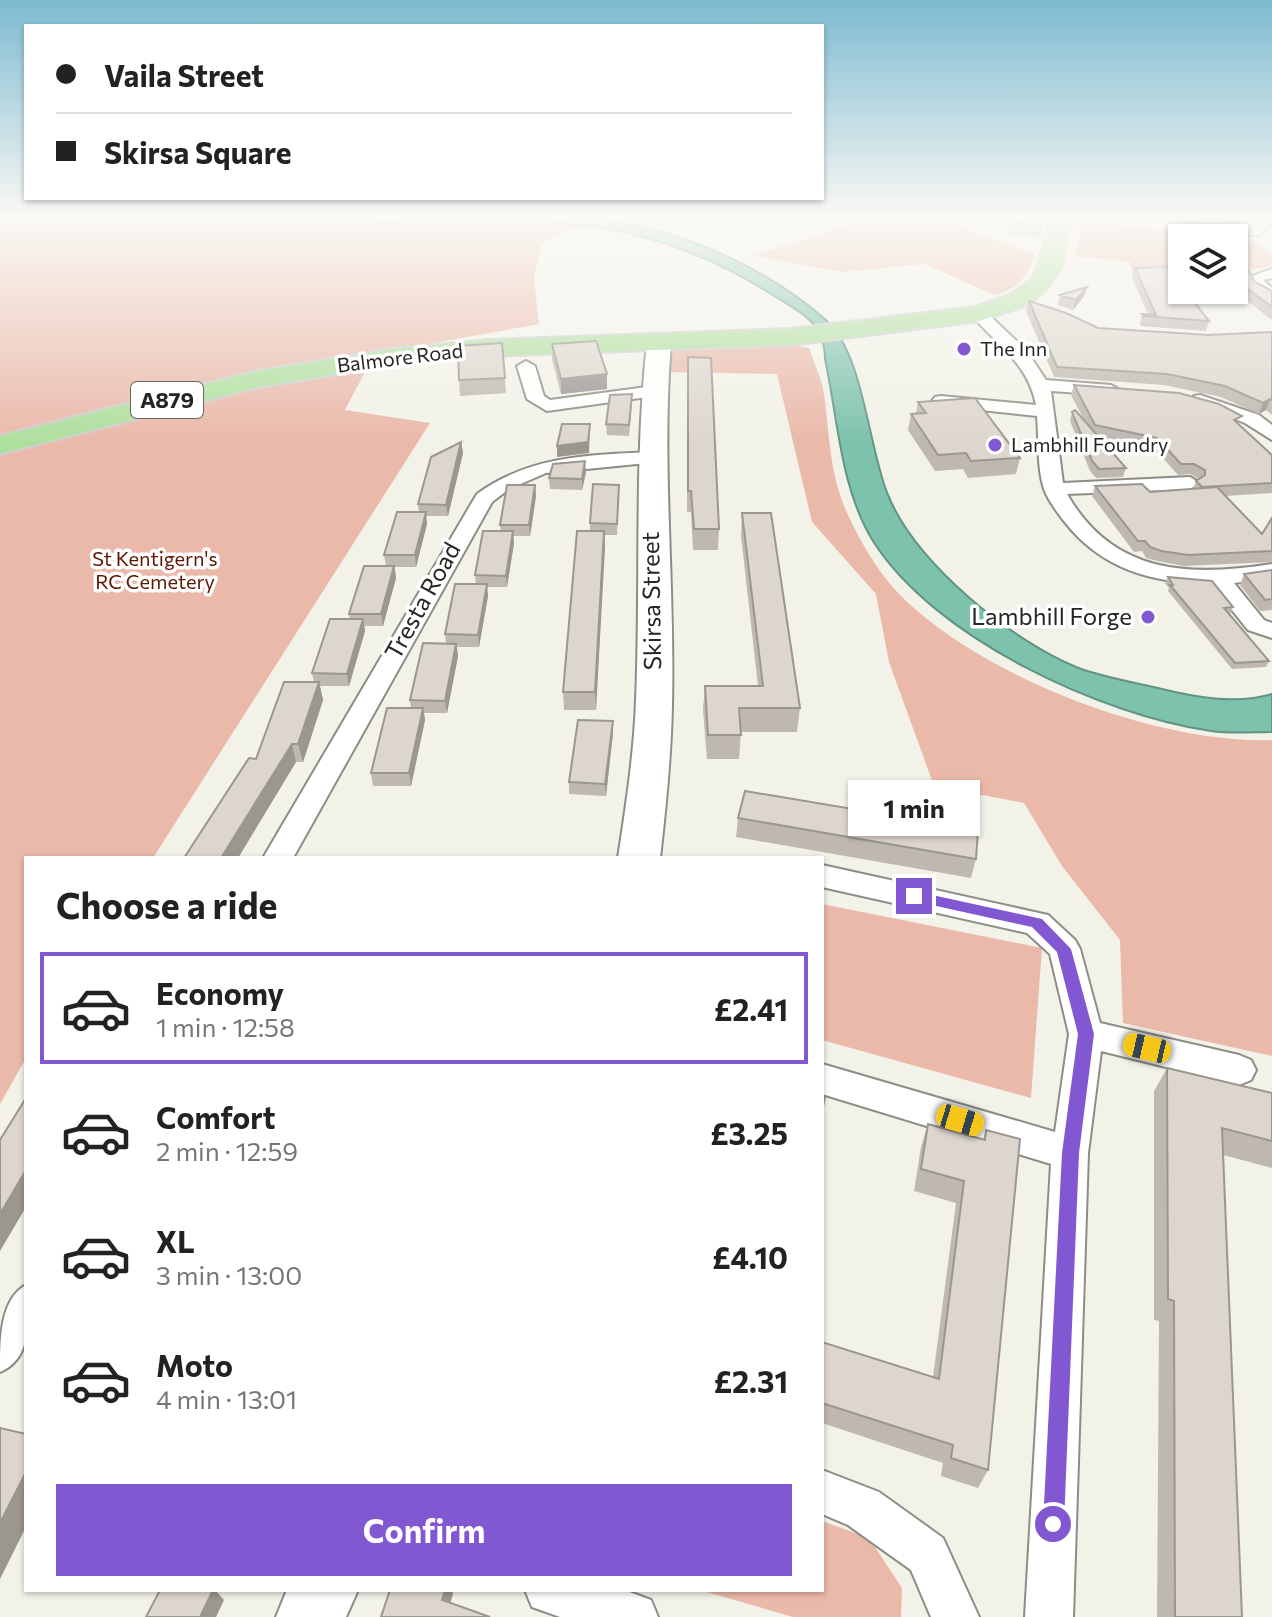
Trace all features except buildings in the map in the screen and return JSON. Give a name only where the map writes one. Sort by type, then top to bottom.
[{"type":"main road","name":"Balmore Road","points":[[0,445],[204,391],[337,365],[489,348],[822,334],[1031,305],[1035,292]]},
{"type":"street","points":[[979,314],[1017,348],[1040,385],[1054,489],[1082,535],[1119,560],[1165,574],[1217,577],[1272,571]]},
{"type":"street","name":"Skirsa Street","points":[[639,856],[654,703],[650,458],[659,343]]},
{"type":"street","points":[[526,366],[536,399],[547,406],[654,391]]},
{"type":"street","points":[[1040,385],[1133,392]]},
{"type":"street","points":[[1176,397],[1205,401],[1268,427]]},
{"type":"street","points":[[920,402],[957,401],[1044,411]]},
{"type":"street","name":"Tresta Road","points":[[279,856],[484,498],[503,482],[529,471],[577,462],[650,458]]},
{"type":"street","points":[[1054,489],[1190,483]]},
{"type":"street","points":[[1217,577],[1256,625],[1272,631]]},
{"type":"street","points":[[824,876],[1037,923],[1064,949],[1086,1034],[1070,1153],[1049,1617]]},
{"type":"street","points":[[1086,1034],[1239,1070]]},
{"type":"street","points":[[824,1080],[1070,1153]]},
{"type":"street","points":[[0,1351],[24,1309]]},
{"type":"street","points":[[824,1493],[863,1508],[927,1554],[955,1617]]},
{"type":"street","points":[[310,1617],[323,1592]]},
{"type":"street","points":[[555,1592],[634,1617]]},
{"type":"green space","points":[[0,292],[536,292],[539,324],[273,372],[0,441]]},
{"type":"green space","points":[[783,343],[809,348],[823,388],[837,483],[858,535],[892,586],[935,625],[976,653],[1023,678],[1125,718],[1176,731],[1272,740],[1272,1056],[1123,1023],[1120,940],[1062,866],[1024,803],[934,786],[889,662],[876,594],[812,522],[777,374],[660,372],[663,346]]},
{"type":"green space","name":"St Kentigern's RC Cemetery","points":[[368,366],[345,410],[430,423],[154,856],[24,856],[24,1062],[0,1104],[0,454],[135,415]]},
{"type":"green space","points":[[824,904],[1042,948],[1031,1098],[824,1041]]},
{"type":"green space","points":[[824,1522],[869,1538],[902,1588],[901,1617],[793,1617],[707,1592],[824,1592]]},
{"type":"shaded area","points":[[767,292],[790,292],[826,320],[839,335],[857,378],[888,495],[901,521],[920,547],[967,596],[1022,638],[1086,671],[1200,697],[1244,699],[1272,694],[1272,732],[1211,731],[1120,708],[1024,666],[978,640],[936,609],[901,576],[873,541],[862,520],[847,476],[821,336],[809,319]]},
{"type":"place","name":"The Inn","points":[[964,349]]},
{"type":"place","name":"Lambhill Foundry","points":[[995,445]]},
{"type":"place","name":"Lambhill Forge","points":[[1148,617]]},
{"type":"route","points":[[914,896],[1037,923],[1064,949],[1086,1034],[1070,1153],[1053,1524]]}]
